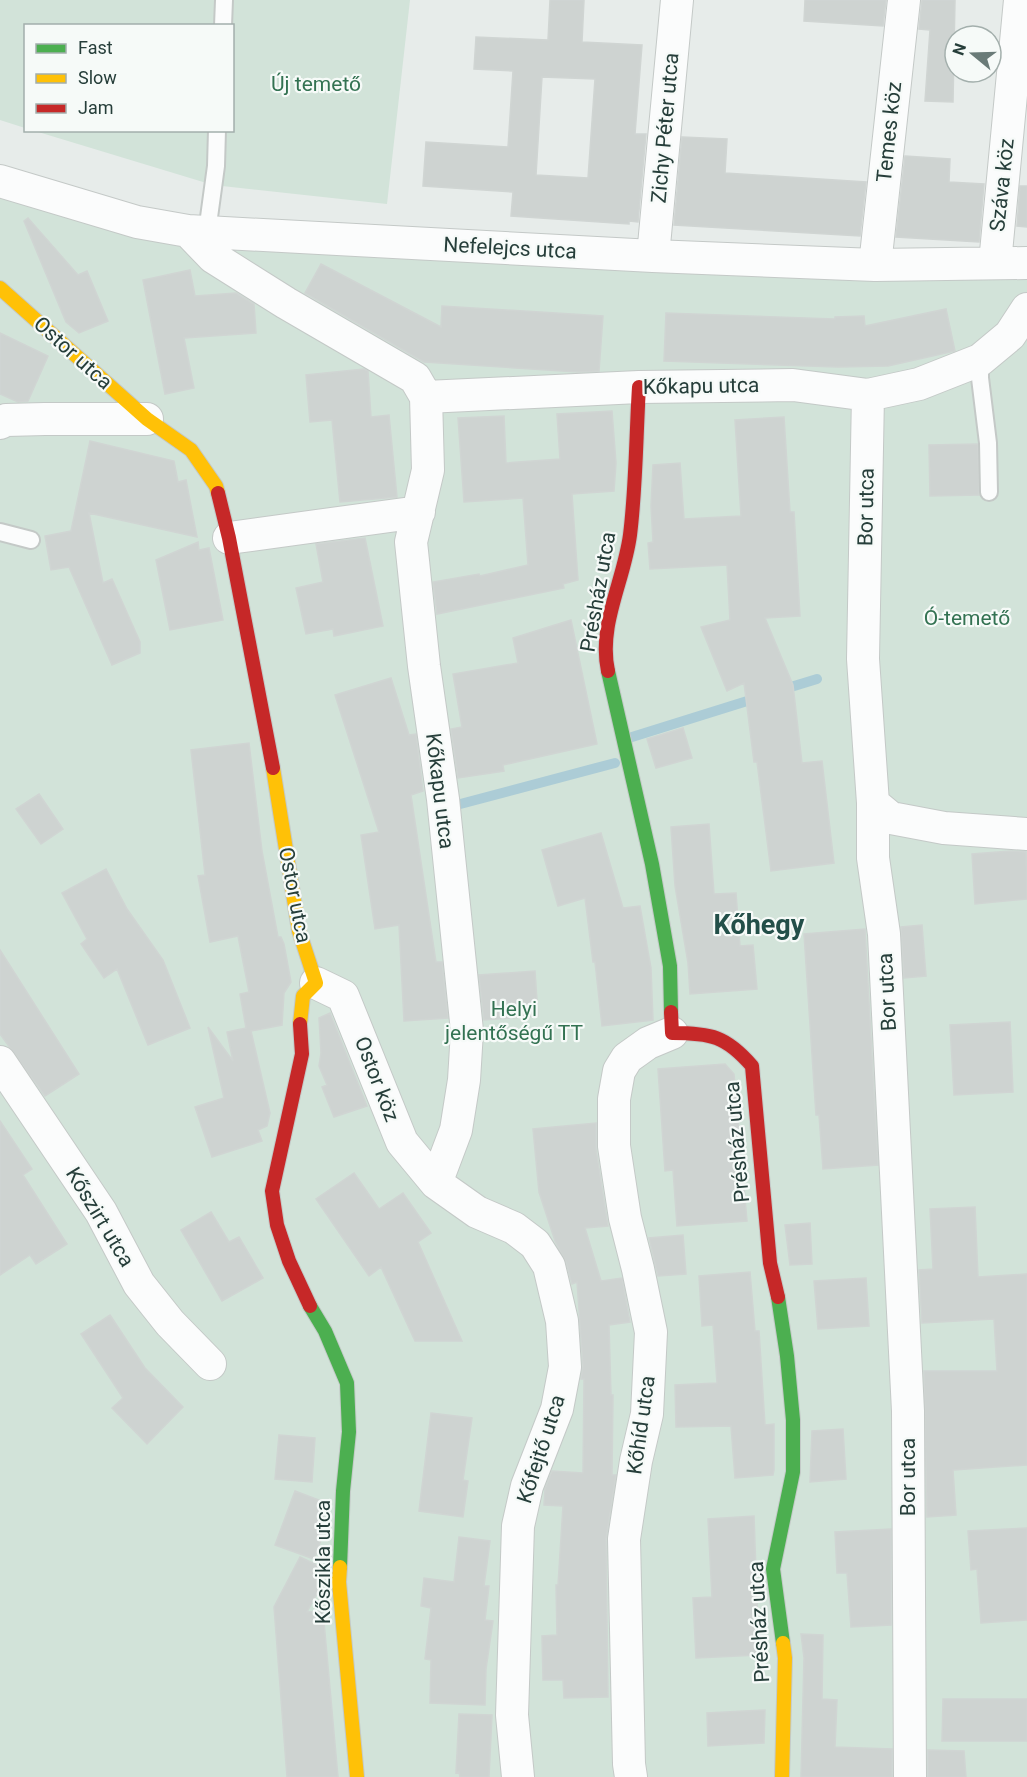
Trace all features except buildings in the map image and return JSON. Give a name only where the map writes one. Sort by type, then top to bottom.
[{"type":"street","name":"Zichy Péter utca","points":[[654,256],[677,0]]},
{"type":"street","name":"Temes köz","points":[[875,265],[904,0]]},
{"type":"street","name":"Száva köz","points":[[995,263],[1020,0]]},
{"type":"street","name":"Nefelejcs utca","points":[[0,181],[137,222],[198,232],[875,265],[1027,262]]},
{"type":"street","points":[[198,232],[213,257],[286,303],[415,378],[426,397]]},
{"type":"street","name":"Ostor utca","points":[[0,288],[147,419],[191,450],[216,486],[229,538],[277,786],[299,931],[316,983]]},
{"type":"street","points":[[868,395],[919,384],[980,360],[1010,335],[1027,309]]},
{"type":"street","name":"Kőkapu utca","points":[[435,1182],[456,1130],[464,1080],[467,1031],[443,800],[424,666],[411,542],[429,470],[426,397],[639,387],[793,385],[868,395]]},
{"type":"street","name":"Présház utca","points":[[639,387],[630,537],[612,604],[604,655],[652,864],[670,966],[672,1033],[698,1033],[722,1037],[752,1066],[770,1263],[782,1317],[793,1420],[793,1472],[773,1569],[785,1658],[782,1777]]},
{"type":"street","name":"Bor utca","points":[[868,395],[863,658],[873,803],[873,858],[884,934],[908,1411],[910,1777]]},
{"type":"street","name":"Ostor utca","points":[[0,423],[6,420],[147,419]]},
{"type":"street","points":[[229,538],[419,512]]},
{"type":"street","points":[[873,803],[891,818],[944,828],[1027,834]]},
{"type":"street","name":"Ostor köz","points":[[316,983],[343,996],[402,1142],[435,1182]]},
{"type":"street","name":"Kőszikla utca","points":[[316,983],[303,996],[300,1016],[302,1054],[272,1191],[277,1225],[289,1261],[307,1301],[325,1331],[347,1383],[350,1432],[343,1491],[339,1582],[357,1777]]},
{"type":"street","name":"Kőhíd utca","points":[[631,1777],[624,1539],[636,1461],[647,1414],[651,1332],[625,1218],[614,1146],[614,1099],[619,1071],[627,1058],[648,1043],[672,1033]]},
{"type":"street","name":"Kőszirt utca","points":[[0,1062],[101,1212],[139,1284],[170,1323],[210,1364]]},
{"type":"street","name":"Kőfejtő utca","points":[[435,1182],[477,1212],[514,1228],[535,1244],[549,1266],[562,1321],[565,1367],[557,1409],[527,1486],[518,1526],[512,1715],[518,1777]]},
{"type":"lane","points":[[223,24],[224,0]]},
{"type":"lane","points":[[198,232],[216,166],[218,132]]},
{"type":"lane","points":[[980,360],[988,443],[989,492]]},
{"type":"lane","points":[[0,532],[31,540]]},
{"type":"green space","name":"Új temető","points":[[0,0],[410,0],[387,204],[213,185],[38,132],[234,132],[234,24],[24,24],[24,128],[0,120]]},
{"type":"green space","name":"Helyi jelentőségű TT","points":[[0,181],[137,222],[1027,263],[1027,1777],[0,1777]]},
{"type":"waterway","points":[[781,690],[817,679]]},
{"type":"waterway","points":[[632,737],[760,697]]},
{"type":"waterway","points":[[449,807],[615,763]]},
{"type":"traffic: fast","points":[[608,671],[652,864],[670,966],[671,1012]]},
{"type":"traffic: fast","points":[[778,1297],[793,1420],[793,1472],[773,1569],[783,1643]]},
{"type":"traffic: fast","points":[[310,1306],[325,1331],[347,1383],[349,1432],[343,1491],[340,1567]]},
{"type":"traffic: slow","points":[[0,288],[147,419],[191,450],[216,486],[218,493]]},
{"type":"traffic: slow","points":[[273,768],[299,931],[316,983],[303,996],[300,1024]]},
{"type":"traffic: slow","points":[[340,1567],[339,1582],[357,1777]]},
{"type":"traffic: slow","points":[[782,1777],[785,1658],[783,1643]]},
{"type":"traffic: jam","points":[[608,671],[606,637],[627,552],[632,517],[639,387]]},
{"type":"traffic: jam","points":[[218,493],[229,538],[273,768]]},
{"type":"traffic: jam","points":[[671,1012],[672,1033],[717,1038],[734,1048],[752,1066],[770,1263],[778,1297]]},
{"type":"traffic: jam","points":[[300,1024],[302,1054],[272,1191],[277,1225],[289,1261],[310,1306]]},
{"type":"district","name":"Kőhegy","points":[[759,925]]},
{"type":"park label","name":"Ó-temető","points":[[967,618]]}]
